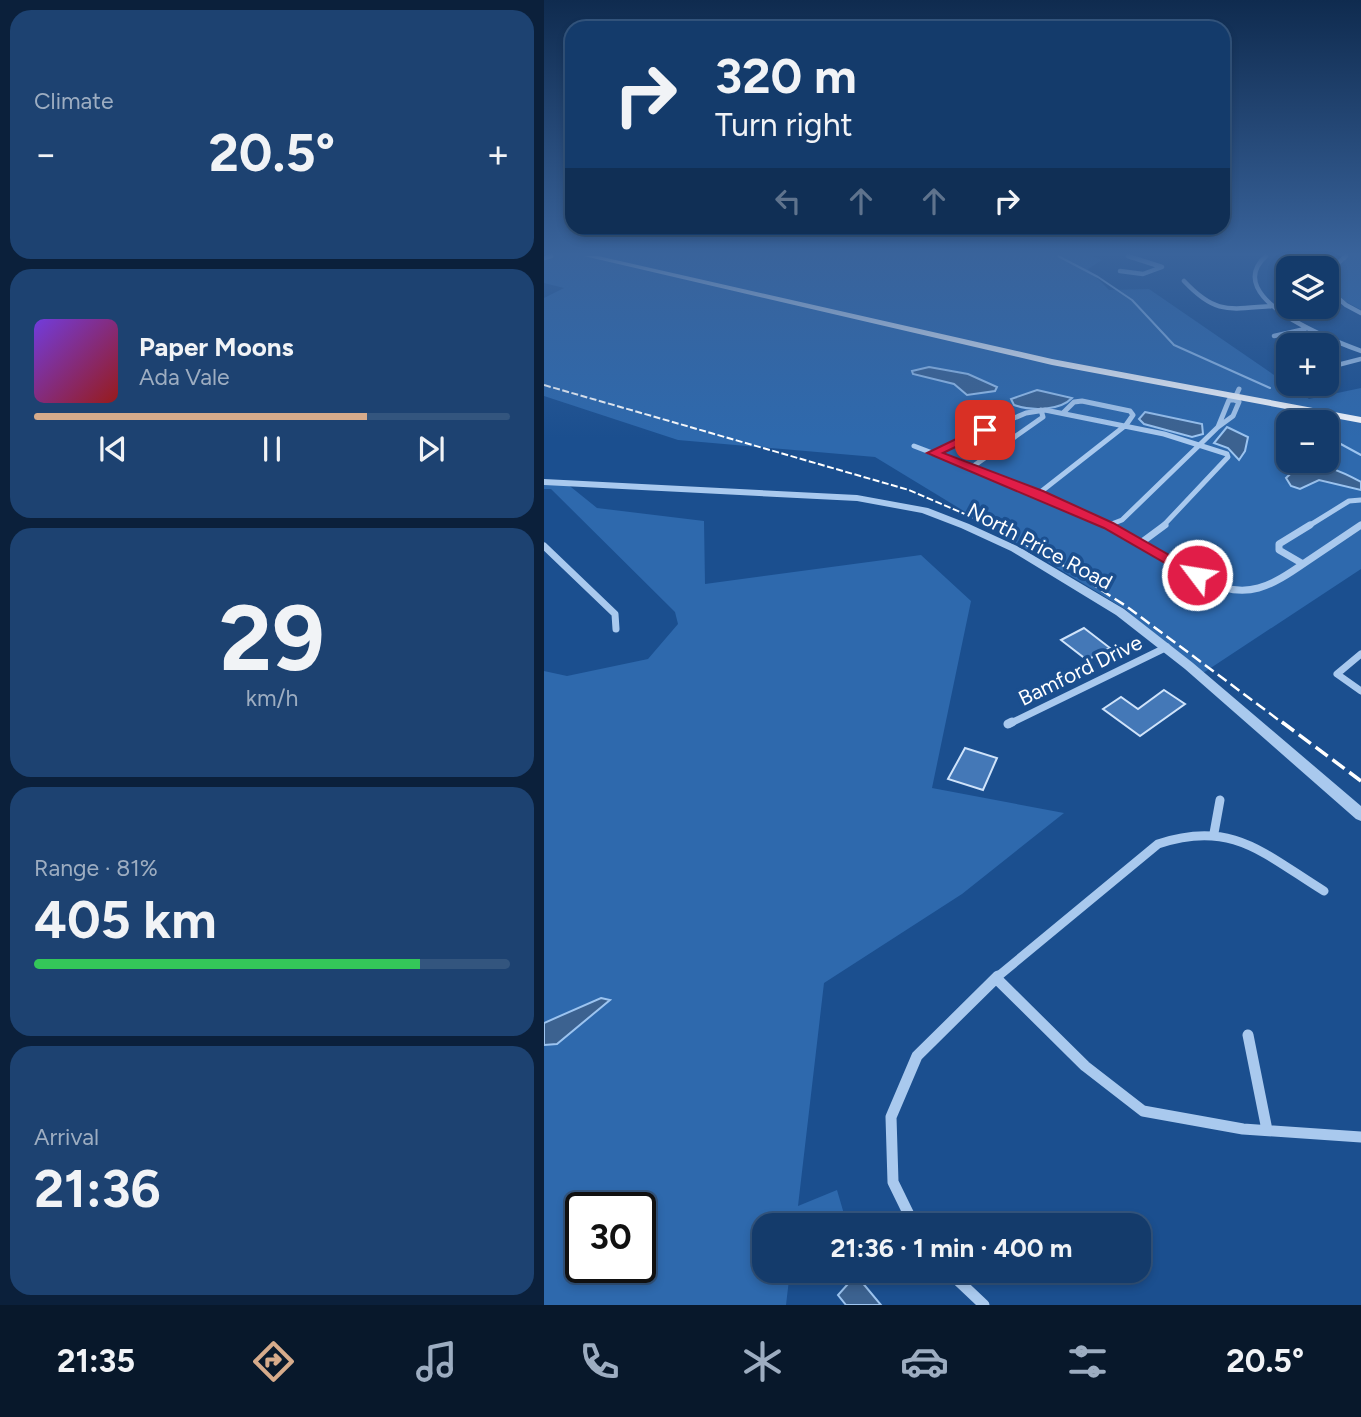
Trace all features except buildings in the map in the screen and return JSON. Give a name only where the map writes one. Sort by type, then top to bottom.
[{"type":"highway","points":[[851,317],[998,351],[1361,420]]},
{"type":"highway","points":[[881,317],[1236,395],[1361,412]]},
{"type":"street","points":[[1288,317],[1306,329],[1361,351]]},
{"type":"street","points":[[1274,336],[1306,329]]},
{"type":"street","points":[[1339,365],[1361,359]]},
{"type":"street","points":[[1109,525],[1122,520],[1218,427],[1233,416],[1239,402],[1236,395],[1229,400],[1218,427]]},
{"type":"street","points":[[1039,494],[1126,425],[1133,415],[1130,411],[1082,401],[1074,402],[1064,412]]},
{"type":"street","points":[[972,467],[1043,417],[1041,411]]},
{"type":"street","points":[[932,453],[1015,418],[1041,411],[1064,412],[1126,425],[1223,451],[1228,457],[1185,505],[1154,535],[1142,542]]},
{"type":"street","points":[[914,446],[1039,494],[1109,525],[1215,586],[1234,591],[1260,590],[1361,525]]},
{"type":"street","name":"North Price Road","points":[[545,483],[844,497],[924,510],[990,538],[1062,576],[1120,612],[1167,648],[1361,816]]},
{"type":"street","points":[[1303,564],[1279,550],[1279,544],[1349,501],[1361,500]]},
{"type":"street","points":[[544,546],[615,614],[616,628]]},
{"type":"street","name":"Bamford Drive","points":[[1008,724],[1167,648]]},
{"type":"street","points":[[1361,654],[1337,674],[1361,691]]},
{"type":"street","points":[[1214,834],[1220,800]]},
{"type":"street","points":[[908,1213],[893,1182],[891,1117],[917,1056],[996,978],[1158,844],[1188,835],[1214,834],[1262,851],[1324,891]]},
{"type":"street","points":[[996,978],[1085,1066],[1143,1111],[1243,1129],[1361,1138]]},
{"type":"street","points":[[1248,1035],[1267,1130]]},
{"type":"street","points":[[961,1283],[984,1305]]},
{"type":"shaded area","points":[[544,317],[1190,317],[1276,376],[1276,396],[1305,396],[1309,399],[1339,396],[1339,393],[1361,388],[1361,569],[1200,675],[1125,609],[875,457],[678,440],[544,396]]},
{"type":"shaded area","points":[[929,367],[968,374],[997,387],[995,391],[967,395],[954,384],[913,374],[912,371]]},
{"type":"shaded area","points":[[1037,390],[1072,398],[1053,408],[1037,409],[1014,405],[1011,399]]},
{"type":"shaded area","points":[[1145,412],[1202,424],[1203,434],[1192,437],[1144,424],[1139,419]]},
{"type":"shaded area","points":[[1227,427],[1248,437],[1245,451],[1239,460],[1228,448],[1214,443]]},
{"type":"shaded area","points":[[1339,472],[1361,482],[1361,490],[1319,480],[1300,489],[1291,486],[1286,478],[1291,473]]},
{"type":"shaded area","points":[[566,483],[597,508],[704,521],[705,584],[921,555],[971,601],[932,788],[1064,813],[962,894],[824,983],[798,1206],[837,1190],[844,1213],[752,1213],[752,1283],[789,1283],[786,1305],[544,1305],[544,671],[567,676],[648,659],[678,624],[675,612],[551,489],[544,489],[544,484]]},
{"type":"shaded area","points":[[601,998],[610,1000],[557,1044],[544,1045],[544,1023]]},
{"type":"shaded area","points":[[849,1283],[863,1283],[881,1305],[846,1305],[838,1295]]},
{"type":"waterway","points":[[1148,317],[1174,345],[1270,388]]},
{"type":"waterway","points":[[1339,443],[1361,455]]},
{"type":"railway","points":[[544,385],[909,490],[993,526]]},
{"type":"railway","points":[[993,526],[1064,566],[1126,606],[1284,724]]},
{"type":"railway","points":[[1282,722],[1361,781]]},
{"type":"route","points":[[985,430],[932,453],[1039,494],[1109,525],[1197,575]]}]
